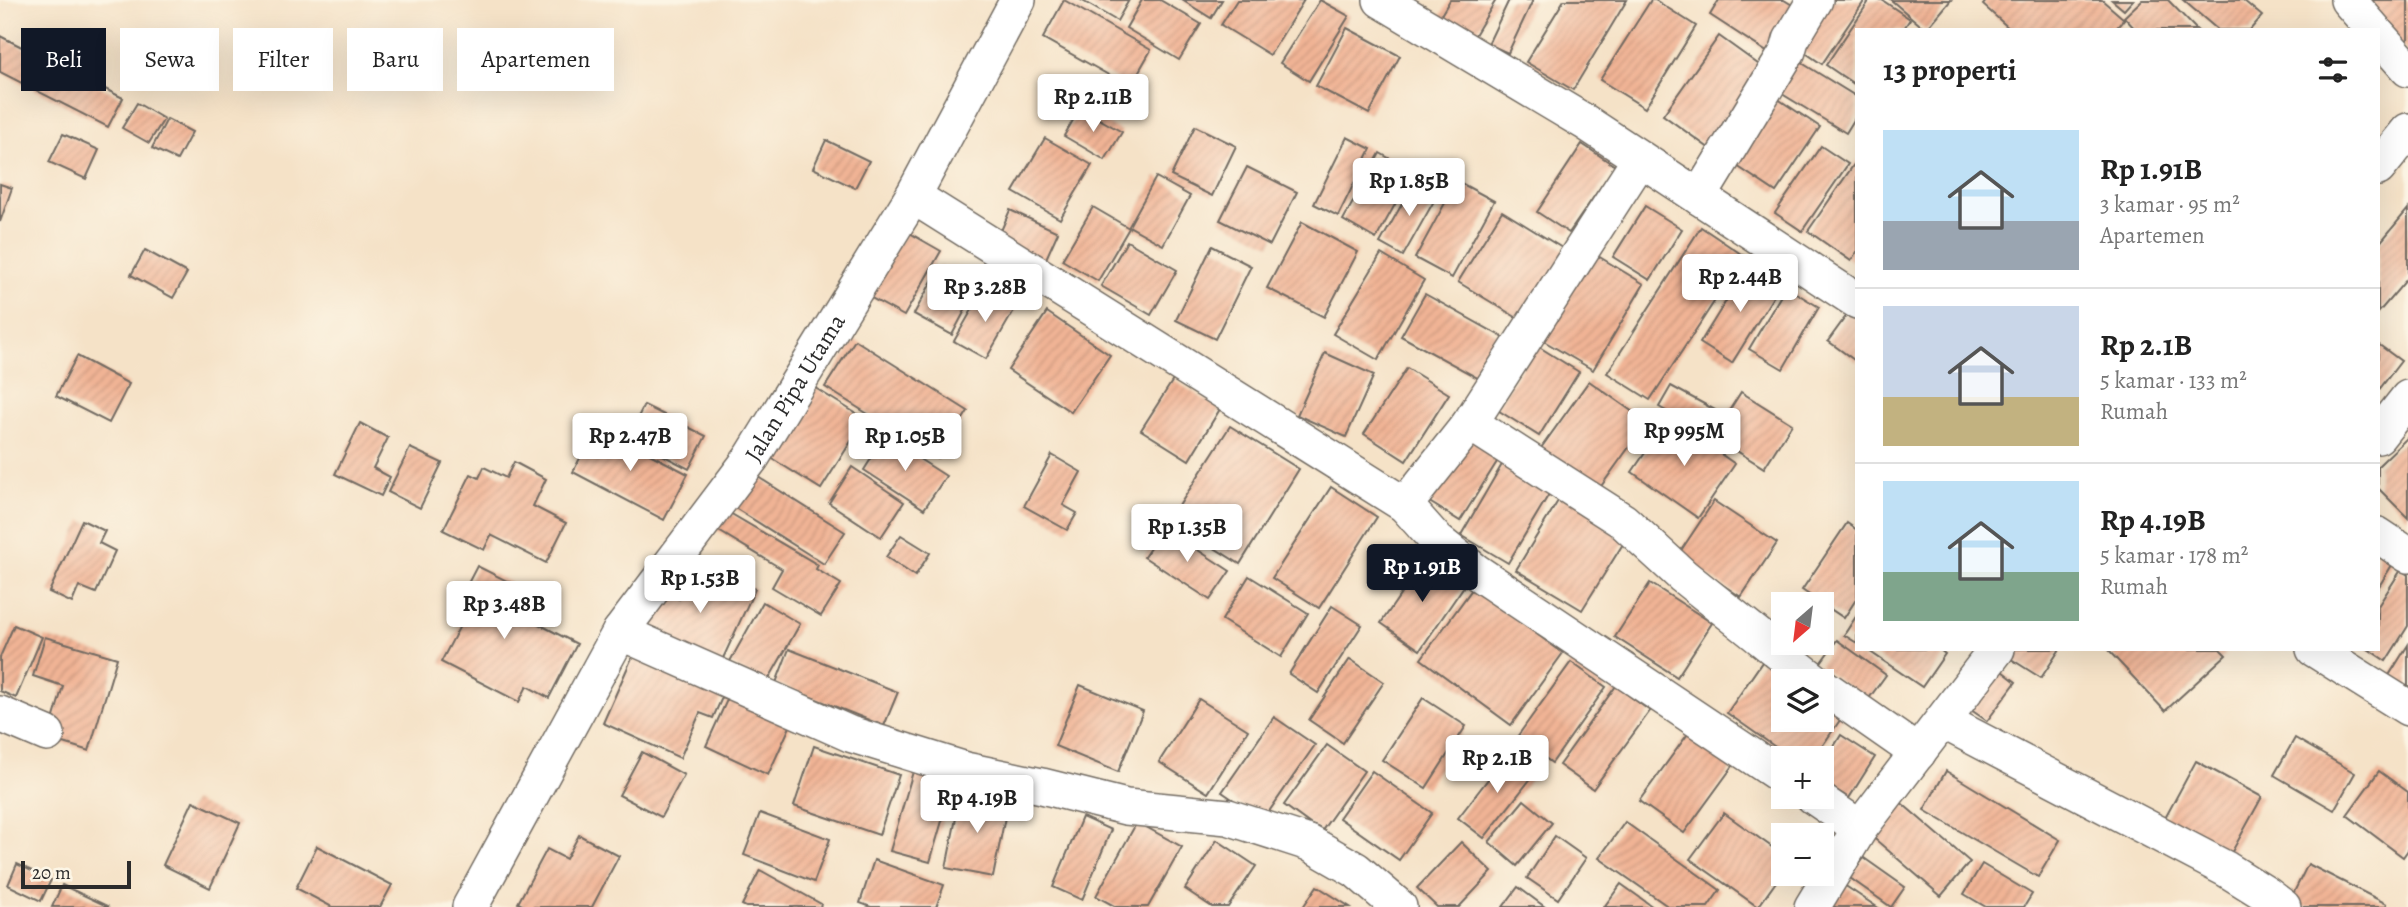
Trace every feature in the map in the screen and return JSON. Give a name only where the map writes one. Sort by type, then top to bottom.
[{"type":"street","name":"Jalan Pipa Utama","points":[[470,907],[620,632],[752,457],[913,196],[1018,0]]},
{"type":"street","points":[[1381,0],[1585,122],[1699,197],[1852,288]]},
{"type":"street","points":[[1699,197],[1788,51],[1791,40],[1815,0]]},
{"type":"street","points":[[2348,0],[2372,28]]},
{"type":"street","points":[[2380,37],[2408,69]]},
{"type":"street","points":[[2380,166],[2408,131]]},
{"type":"street","points":[[1405,505],[1470,423],[1640,159]]},
{"type":"street","points":[[913,196],[1405,505],[1437,541],[1475,571],[1771,769]]},
{"type":"street","points":[[2380,433],[2408,398]]},
{"type":"street","points":[[1470,423],[1623,521],[1683,576],[1800,669]]},
{"type":"street","points":[[2380,536],[2408,555]]},
{"type":"street","points":[[620,632],[850,734],[966,770],[1126,807],[1228,817],[1309,843],[1356,870],[1399,907]]},
{"type":"street","points":[[1812,907],[1860,828],[1996,651]]},
{"type":"street","points":[[2317,651],[2408,708]]},
{"type":"street","points":[[1834,694],[1918,754]]},
{"type":"street","points":[[0,714],[47,734]]},
{"type":"street","points":[[1943,721],[2226,869],[2283,907]]},
{"type":"street","points":[[1832,809],[1860,828]]},
{"type":"building","points":[[1064,0],[1151,50],[1130,87],[1043,38]]},
{"type":"building","points":[[1081,0],[1129,0],[1117,21]]},
{"type":"building","points":[[1142,0],[1160,0],[1201,24],[1179,60],[1126,28]]},
{"type":"building","points":[[1182,0],[1222,0],[1211,18]]},
{"type":"building","points":[[1237,0],[1304,0],[1270,55],[1221,25]]},
{"type":"building","points":[[1320,0],[1349,16],[1309,81],[1280,63]]},
{"type":"building","points":[[1450,0],[1496,0],[1472,40],[1438,20]]},
{"type":"building","points":[[1509,0],[1533,0],[1508,53],[1488,44]]},
{"type":"building","points":[[1564,0],[1627,0],[1573,90],[1526,62]]},
{"type":"building","points":[[1651,0],[1696,26],[1645,108],[1600,80]]},
{"type":"building","points":[[1719,0],[1784,0],[1802,11],[1773,56],[1710,15]]},
{"type":"building","points":[[1820,0],[1865,0],[1822,64],[1791,43]]},
{"type":"building","points":[[1870,0],[1882,0],[1910,19],[1904,28],[1855,28],[1855,85],[1826,65]]},
{"type":"building","points":[[1891,0],[1951,0],[1928,28],[1924,28]]},
{"type":"building","points":[[1987,0],[2102,0],[2124,19],[2117,28],[2009,28],[1983,5]]},
{"type":"building","points":[[2112,0],[2133,0],[2124,10]]},
{"type":"building","points":[[2142,0],[2168,0],[2195,28],[2134,28],[2124,17]]},
{"type":"building","points":[[2183,0],[2243,0],[2262,16],[2252,28],[2216,28]]},
{"type":"building","points":[[2353,0],[2408,0],[2408,52]]},
{"type":"building","points":[[1347,28],[1400,56],[1369,114],[1316,86]]},
{"type":"building","points":[[0,36],[21,47],[21,83],[0,72]]},
{"type":"building","points":[[1719,36],[1769,72],[1713,151],[1663,115]]},
{"type":"building","points":[[1789,55],[1855,96],[1855,118],[1846,133],[1769,86]]},
{"type":"building","points":[[106,89],[123,98],[108,127],[37,91]]},
{"type":"building","points":[[1778,99],[1820,127],[1776,192],[1734,164]]},
{"type":"building","points":[[137,103],[164,119],[149,143],[122,128]]},
{"type":"building","points":[[1080,108],[1122,132],[1105,160],[1064,136]]},
{"type":"building","points":[[167,119],[192,132],[177,160],[152,148]]},
{"type":"building","points":[[1195,126],[1236,146],[1212,196],[1171,176]]},
{"type":"building","points":[[63,134],[99,150],[86,179],[49,162]]},
{"type":"building","points":[[1347,137],[1371,149],[1338,216],[1314,204]]},
{"type":"building","points":[[1045,138],[1092,165],[1060,219],[1013,192]]},
{"type":"building","points":[[826,140],[869,161],[855,188],[813,168]]},
{"type":"building","points":[[1582,144],[1615,166],[1569,233],[1537,212]]},
{"type":"building","points":[[1821,146],[1848,164],[1802,231],[1775,213]]},
{"type":"building","points":[[1380,153],[1413,172],[1376,239],[1343,220]]},
{"type":"building","points":[[1855,163],[1855,255],[1851,261],[1808,231]]},
{"type":"building","points":[[1247,167],[1297,192],[1270,245],[1220,220]]},
{"type":"building","points":[[1156,177],[1190,196],[1163,245],[1129,226]]},
{"type":"building","points":[[1415,181],[1438,194],[1403,256],[1380,243]]},
{"type":"building","points":[[1457,181],[1494,201],[1452,278],[1415,258]]},
{"type":"building","points":[[0,184],[12,188],[0,222]]},
{"type":"building","points":[[1645,206],[1682,229],[1650,280],[1613,257]]},
{"type":"building","points":[[1093,207],[1129,228],[1098,281],[1062,260]]},
{"type":"building","points":[[2408,209],[2408,278],[2380,311],[2380,243]]},
{"type":"building","points":[[1010,210],[1058,232],[1045,261],[997,240]]},
{"type":"building","points":[[1502,211],[1567,251],[1524,322],[1458,282]]},
{"type":"building","points":[[1302,222],[1358,252],[1324,317],[1267,288]]},
{"type":"building","points":[[1701,227],[1744,256],[1650,400],[1607,373]]},
{"type":"building","points":[[906,231],[941,251],[904,316],[868,296]]},
{"type":"building","points":[[1127,241],[1177,270],[1151,315],[1101,286]]},
{"type":"building","points":[[1212,246],[1251,266],[1215,339],[1176,320]]},
{"type":"building","points":[[145,250],[187,273],[173,298],[131,275]]},
{"type":"building","points":[[1593,253],[1644,284],[1593,370],[1542,340]]},
{"type":"building","points":[[1381,254],[1424,280],[1378,360],[1333,334]]},
{"type":"building","points":[[1749,264],[1781,284],[1732,363],[1700,343]]},
{"type":"building","points":[[940,266],[978,286],[952,335],[914,314]]},
{"type":"building","points":[[1786,287],[1819,307],[1783,369],[1749,349]]},
{"type":"building","points":[[984,289],[1016,307],[986,359],[954,341]]},
{"type":"building","points":[[1425,294],[1504,338],[1481,380],[1401,336]]},
{"type":"building","points":[[1852,308],[1855,310],[1855,361],[1828,341]]},
{"type":"building","points":[[1047,312],[1110,355],[1071,412],[1008,370]]},
{"type":"building","points":[[855,340],[968,411],[938,458],[825,387]]},
{"type":"building","points":[[1536,345],[1579,372],[1539,436],[1496,409]]},
{"type":"building","points":[[2380,345],[2401,361],[2380,388]]},
{"type":"building","points":[[1325,353],[1374,375],[1346,437],[1297,415]]},
{"type":"building","points":[[77,356],[129,384],[109,423],[56,396]]},
{"type":"building","points":[[1407,368],[1449,394],[1406,461],[1364,434]]},
{"type":"building","points":[[1173,380],[1220,409],[1189,460],[1141,430]]},
{"type":"building","points":[[1589,381],[1647,422],[1599,489],[1541,448]]},
{"type":"building","points":[[812,386],[865,419],[821,489],[768,456]]},
{"type":"building","points":[[1671,386],[1715,410],[1703,432],[1659,407]]},
{"type":"building","points":[[1741,392],[1792,424],[1764,468],[1713,436]]},
{"type":"building","points":[[644,405],[706,436],[689,469],[628,437]]},
{"type":"building","points":[[1669,418],[1735,464],[1698,518],[1632,472]]},
{"type":"building","points":[[360,423],[388,438],[373,468],[390,477],[381,496],[335,474]]},
{"type":"building","points":[[596,426],[688,474],[664,520],[573,472]]},
{"type":"building","points":[[1230,426],[1299,469],[1240,564],[1170,520]]},
{"type":"building","points":[[1462,434],[1500,457],[1460,521],[1423,498]]},
{"type":"building","points":[[885,437],[946,476],[924,509],[864,470]]},
{"type":"building","points":[[2408,437],[2408,518],[2380,490],[2380,464]]},
{"type":"building","points":[[410,448],[442,463],[420,508],[388,492]]},
{"type":"building","points":[[1052,455],[1081,472],[1063,505],[1077,513],[1067,530],[1024,506]]},
{"type":"building","points":[[1504,461],[1552,489],[1508,563],[1461,535]]},
{"type":"building","points":[[514,462],[546,479],[533,506],[566,523],[546,563],[491,535],[484,550],[443,530],[471,474],[479,478],[484,467],[506,478]]},
{"type":"building","points":[[852,467],[904,502],[881,537],[829,503]]},
{"type":"building","points":[[747,470],[845,532],[824,564],[727,503]]},
{"type":"building","points":[[1331,487],[1377,517],[1319,608],[1272,578]]},
{"type":"building","points":[[1564,491],[1631,531],[1582,610],[1516,570]]},
{"type":"building","points":[[1714,501],[1777,543],[1741,597],[1678,555]]},
{"type":"building","points":[[718,506],[818,565],[816,569],[841,584],[821,616],[772,587],[782,569],[707,524]]},
{"type":"building","points":[[82,520],[105,531],[99,543],[115,551],[96,593],[79,586],[72,603],[49,592]]},
{"type":"building","points":[[1847,523],[1855,529],[1855,601],[1844,618],[1834,611],[1834,592],[1802,590]]},
{"type":"building","points":[[1164,528],[1230,571],[1210,600],[1144,557]]},
{"type":"building","points":[[901,535],[930,553],[915,576],[886,557]]},
{"type":"building","points":[[2380,551],[2395,560],[2380,585]]},
{"type":"building","points":[[1425,559],[1464,586],[1420,650],[1381,623]]},
{"type":"building","points":[[696,562],[755,589],[719,667],[639,631],[658,590],[679,599]]},
{"type":"building","points":[[477,566],[519,587],[508,608],[577,644],[549,698],[527,686],[519,702],[441,662],[463,620],[452,614]]},
{"type":"building","points":[[2401,570],[2408,575],[2408,626],[2386,661],[2371,651],[2380,651],[2380,603]]},
{"type":"building","points":[[1249,576],[1308,613],[1281,657],[1222,620]]},
{"type":"building","points":[[1650,583],[1712,623],[1677,677],[1615,637]]},
{"type":"building","points":[[1473,588],[1563,653],[1511,725],[1421,659]]},
{"type":"building","points":[[763,602],[800,624],[766,684],[729,663]]},
{"type":"building","points":[[1332,606],[1362,625],[1318,693],[1289,674]]},
{"type":"building","points":[[1855,618],[1855,642],[1844,635]]},
{"type":"building","points":[[14,625],[42,637],[16,698],[0,691],[0,657]]},
{"type":"building","points":[[45,637],[117,658],[89,751],[48,738],[63,686],[33,676]]},
{"type":"building","points":[[1837,640],[1886,675],[1867,701],[1834,676],[1834,669],[1824,669],[1819,665],[1826,655],[1834,655],[1834,644]]},
{"type":"building","points":[[638,644],[728,684],[713,718],[700,713],[680,758],[603,723]]},
{"type":"building","points":[[2408,645],[2408,689],[2388,677]]},
{"type":"building","points":[[789,649],[898,692],[884,726],[776,683]]},
{"type":"building","points":[[1869,651],[1941,651],[1945,654],[1922,687]]},
{"type":"building","points":[[2012,651],[2059,651],[2041,678],[2008,657]]},
{"type":"building","points":[[2109,651],[2222,651],[2226,655],[2165,711]]},
{"type":"building","points":[[1769,652],[1794,669],[1771,669],[1771,732],[1832,732],[1822,746],[1774,746],[1727,713]]},
{"type":"building","points":[[1350,659],[1384,682],[1343,743],[1309,720]]},
{"type":"building","points":[[1571,662],[1606,687],[1552,763],[1517,737]]},
{"type":"building","points":[[1993,664],[2016,682],[1987,721],[1964,705]]},
{"type":"building","points":[[1080,685],[1143,711],[1118,772],[1055,746]]},
{"type":"building","points":[[1616,686],[1650,711],[1593,789],[1559,765]]},
{"type":"building","points":[[731,691],[793,720],[768,775],[706,746]]},
{"type":"building","points":[[1834,696],[1849,707],[1834,729]]},
{"type":"building","points":[[1423,698],[1466,726],[1426,788],[1382,760]]},
{"type":"building","points":[[1199,699],[1248,730],[1208,793],[1159,762]]},
{"type":"building","points":[[1274,717],[1315,745],[1263,820],[1222,792]]},
{"type":"building","points":[[1693,727],[1738,759],[1684,833],[1639,801]]},
{"type":"building","points":[[1841,735],[1875,757],[1849,798],[1834,789],[1834,746]]},
{"type":"building","points":[[2295,738],[2355,773],[2334,810],[2274,775]]},
{"type":"building","points":[[1327,745],[1364,771],[1321,832],[1284,805]]},
{"type":"building","points":[[814,746],[899,775],[879,835],[794,806]]},
{"type":"building","points":[[642,752],[684,775],[661,817],[619,795]]},
{"type":"building","points":[[1509,752],[1536,772],[1484,838],[1458,818]]},
{"type":"building","points":[[2196,761],[2262,797],[2228,859],[2163,822]]},
{"type":"building","points":[[914,768],[954,780],[930,862],[890,851]]},
{"type":"building","points":[[1372,771],[1432,813],[1399,860],[1339,818]]},
{"type":"building","points":[[1946,771],[2060,840],[2038,877],[1924,810]]},
{"type":"building","points":[[2379,771],[2408,792],[2408,850],[2403,857],[2347,815]]},
{"type":"building","points":[[961,793],[1008,802],[993,877],[946,868]]},
{"type":"building","points":[[1524,800],[1552,823],[1517,866],[1489,842]]},
{"type":"building","points":[[1898,800],[1970,862],[1941,896],[1869,834]]},
{"type":"building","points":[[193,801],[240,823],[210,888],[163,865]]},
{"type":"building","points":[[760,813],[830,839],[814,882],[744,855]]},
{"type":"building","points":[[1724,813],[1771,846],[1773,886],[1758,907],[1690,859]]},
{"type":"building","points":[[1082,817],[1111,830],[1082,900],[1053,887]]},
{"type":"building","points":[[1137,822],[1182,847],[1148,907],[1116,907],[1096,896]]},
{"type":"building","points":[[1625,822],[1720,890],[1708,907],[1669,907],[1599,858]]},
{"type":"building","points":[[579,835],[619,856],[592,907],[526,907],[518,903],[547,849],[566,859]]},
{"type":"building","points":[[1555,836],[1586,858],[1558,899],[1527,878]]},
{"type":"building","points":[[1217,840],[1256,866],[1228,907],[1212,907],[1185,889]]},
{"type":"building","points":[[1461,842],[1492,872],[1459,907],[1437,907],[1417,888]]},
{"type":"building","points":[[317,846],[392,885],[380,907],[332,907],[296,888]]},
{"type":"building","points":[[1864,858],[1905,887],[1891,907],[1850,878]]},
{"type":"building","points":[[874,860],[944,885],[936,907],[871,907],[860,903]]},
{"type":"building","points":[[17,864],[51,880],[41,901],[8,885]]},
{"type":"building","points":[[1982,864],[2032,894],[2024,907],[1986,907],[1964,894]]},
{"type":"building","points":[[2308,864],[2387,904],[2386,907],[2298,907],[2289,902]]},
{"type":"building","points":[[760,870],[821,904],[820,907],[742,905]]},
{"type":"building","points":[[1838,881],[1877,907],[1821,907]]},
{"type":"building","points":[[1621,884],[1653,907],[1604,907]]},
{"type":"building","points":[[62,885],[109,907],[52,907]]},
{"type":"building","points":[[1317,886],[1350,907],[1303,907]]},
{"type":"building","points":[[1518,887],[1545,907],[1503,907]]}]
